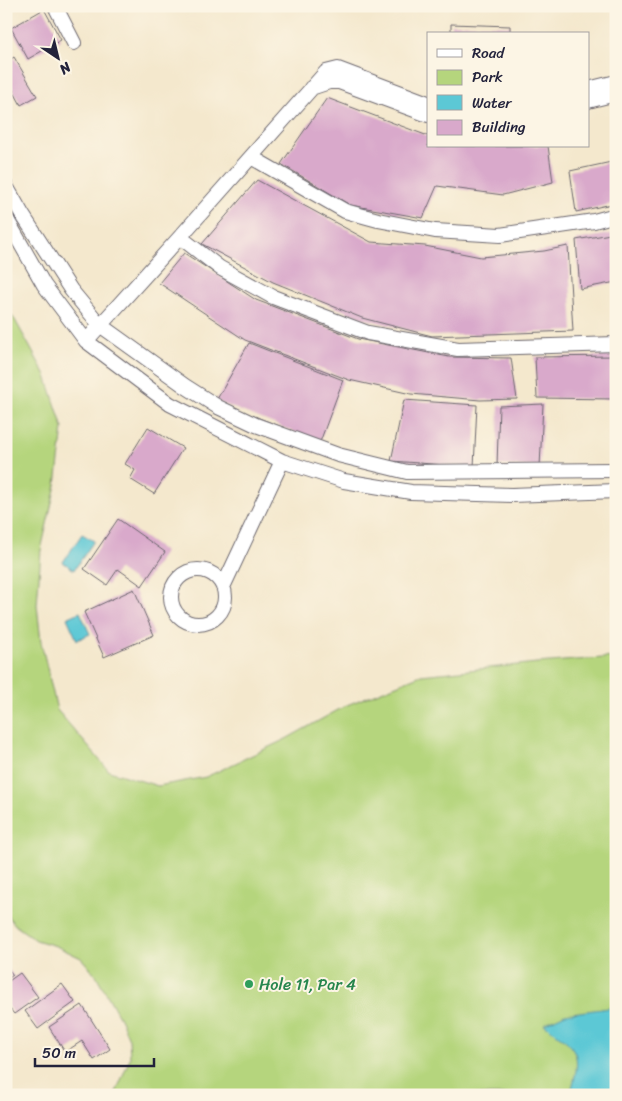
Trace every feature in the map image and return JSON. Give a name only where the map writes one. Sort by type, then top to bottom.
[{"type":"street","points":[[56,6],[74,43]]},
{"type":"street","points":[[86,340],[326,72],[338,69],[427,103]]},
{"type":"street","points":[[311,88],[329,82],[339,82],[427,115]]},
{"type":"street","points":[[590,88],[616,82]]},
{"type":"street","points":[[590,100],[616,94]]},
{"type":"street","points":[[251,157],[345,211],[378,220],[435,231],[500,235],[594,221],[616,215]]},
{"type":"street","points":[[6,186],[71,290],[100,325],[185,386],[218,407],[256,425],[338,455],[407,472],[616,470]]},
{"type":"street","points":[[6,218],[44,285],[86,340],[170,404],[282,461],[344,481],[411,492],[512,495],[616,492]]},
{"type":"street","points":[[180,237],[220,268],[273,297],[368,333],[458,349],[616,344]]},
{"type":"street","points":[[223,587],[216,576],[208,572],[190,571],[181,575],[171,590],[170,600],[173,609],[178,617],[193,624],[202,624],[210,622],[223,609],[225,601],[223,587],[282,461]]},
{"type":"green space","points":[[6,309],[15,320],[46,376],[63,428],[56,485],[41,550],[37,605],[41,642],[57,710],[109,771],[158,786],[206,777],[286,739],[347,705],[421,675],[616,657],[616,1095],[115,1095],[130,1058],[129,1039],[121,1020],[96,975],[81,958],[56,946],[36,940],[16,926],[6,914]]},
{"type":"water","points":[[82,534],[94,541],[74,570],[63,562]]},
{"type":"water","points":[[80,612],[90,634],[77,640],[67,618]]},
{"type":"water","points":[[616,1007],[616,1095],[570,1095],[576,1069],[575,1052],[564,1039],[544,1024],[565,1014]]},
{"type":"building","points":[[44,9],[61,40],[28,59],[11,28]]},
{"type":"building","points":[[451,24],[510,26],[510,32],[451,32]]},
{"type":"building","points":[[14,57],[37,96],[21,105],[8,81],[6,81],[6,62]]},
{"type":"building","points":[[327,98],[427,136],[427,148],[548,148],[553,182],[503,195],[437,186],[423,218],[350,205],[281,164]]},
{"type":"building","points":[[616,161],[616,203],[576,212],[570,171]]},
{"type":"building","points":[[257,180],[371,242],[425,246],[481,257],[544,251],[568,246],[573,331],[432,336],[362,318],[273,282],[202,244]]},
{"type":"building","points":[[616,233],[616,282],[580,289],[576,240]]},
{"type":"building","points":[[184,253],[256,300],[358,339],[449,357],[511,358],[517,399],[480,400],[411,394],[349,380],[245,340],[159,283]]},
{"type":"building","points":[[249,343],[343,380],[320,442],[216,401]]},
{"type":"building","points":[[616,356],[616,399],[537,398],[535,357]]},
{"type":"building","points":[[404,400],[477,405],[474,467],[391,461]]},
{"type":"building","points":[[543,404],[540,467],[497,465],[499,406]]},
{"type":"building","points":[[148,427],[183,448],[154,494],[130,479],[135,470],[125,464]]},
{"type":"building","points":[[118,519],[165,552],[142,586],[118,569],[107,585],[84,569]]},
{"type":"building","points":[[134,589],[154,635],[104,657],[84,612]]},
{"type":"building","points":[[6,966],[13,975],[6,980]]},
{"type":"building","points":[[20,973],[38,997],[14,1014],[6,1004],[6,983]]},
{"type":"building","points":[[62,984],[75,1002],[38,1029],[25,1011]]},
{"type":"building","points":[[82,1005],[110,1049],[94,1060],[82,1041],[65,1052],[49,1027]]},
{"type":"place","name":"Hole 11, Par 4","points":[[249,984]]}]
